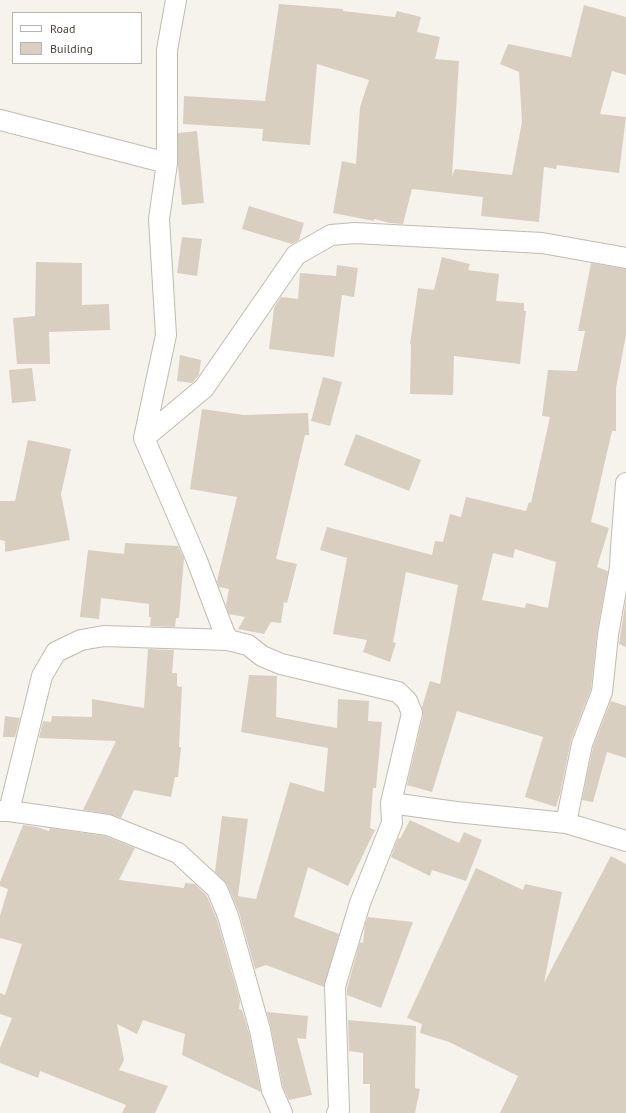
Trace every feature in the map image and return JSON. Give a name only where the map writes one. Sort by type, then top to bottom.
[{"type":"street","points":[[176,0],[167,50],[167,163],[159,219],[166,335],[144,438],[196,558],[228,640]]},
{"type":"street","points":[[0,120],[167,163]]},
{"type":"street","points":[[144,438],[204,388],[296,255],[331,235],[355,233],[542,243],[626,258]]},
{"type":"street","points":[[566,823],[582,744],[602,692],[608,635],[623,568],[621,548],[626,483]]},
{"type":"street","points":[[282,1113],[272,1090],[260,1030],[228,916],[217,889],[178,853],[108,825],[5,811],[42,676],[56,652],[81,640],[104,636],[228,640],[248,645],[262,656],[281,664],[398,692],[407,701],[412,713],[391,803],[392,823],[360,903],[335,986],[339,1110],[337,1113]]},
{"type":"street","points":[[391,803],[456,812],[566,823],[626,841]]},
{"type":"building","points":[[279,4],[343,9],[343,11],[395,17],[397,11],[421,17],[417,32],[440,37],[435,59],[459,61],[452,176],[455,169],[512,175],[522,122],[519,72],[500,64],[508,44],[571,57],[584,5],[626,17],[626,75],[612,71],[600,114],[626,117],[619,173],[557,165],[556,169],[544,167],[539,222],[481,216],[483,197],[412,189],[403,224],[390,223],[374,219],[374,221],[333,213],[342,161],[356,164],[360,107],[369,80],[317,64],[310,145],[262,141],[263,129],[183,124],[184,96],[265,101]]},
{"type":"building","points":[[197,131],[204,203],[182,205],[178,166],[178,133]]},
{"type":"building","points":[[249,206],[304,223],[299,240],[292,244],[242,229]]},
{"type":"building","points":[[182,237],[202,239],[197,276],[177,273]]},
{"type":"building","points":[[442,257],[470,264],[468,270],[499,274],[496,301],[524,303],[524,311],[526,311],[520,364],[454,356],[453,395],[410,394],[410,344],[418,288],[434,290]]},
{"type":"building","points":[[36,262],[82,263],[82,305],[109,304],[110,330],[49,332],[50,364],[17,364],[13,318],[35,316]]},
{"type":"building","points":[[591,263],[626,269],[626,335],[616,388],[616,431],[612,431],[591,522],[609,528],[597,567],[608,571],[597,633],[591,689],[571,740],[556,807],[525,797],[543,737],[457,711],[432,792],[407,785],[423,716],[422,707],[430,681],[440,684],[458,585],[406,572],[393,642],[396,643],[390,662],[363,652],[367,640],[333,634],[347,558],[320,550],[327,527],[432,555],[435,541],[443,542],[450,514],[461,517],[466,497],[526,511],[529,502],[531,503],[550,417],[542,416],[548,370],[577,371],[585,331],[578,331]],"holes":[[[515,549],[556,562],[548,608],[526,603],[525,608],[482,600],[493,553],[513,558]]]},
{"type":"building","points":[[337,265],[358,268],[354,297],[342,295],[334,357],[269,349],[274,308],[281,297],[298,299],[300,273],[336,276]]},
{"type":"building","points":[[180,355],[201,360],[199,375],[192,383],[177,381]]},
{"type":"building","points":[[32,368],[36,401],[12,403],[9,370]]},
{"type":"building","points":[[323,377],[342,382],[330,426],[311,421]]},
{"type":"building","points":[[202,409],[244,415],[308,413],[309,435],[305,435],[276,559],[297,564],[287,603],[284,602],[281,623],[271,622],[264,634],[238,629],[245,617],[229,614],[226,605],[229,589],[219,587],[217,581],[237,497],[190,489]]},
{"type":"building","points":[[356,434],[421,460],[409,491],[344,465]]},
{"type":"building","points":[[28,440],[71,449],[61,494],[70,540],[5,552],[5,541],[0,540],[0,501],[15,501]]},
{"type":"building","points":[[125,543],[178,546],[184,558],[179,618],[176,618],[175,627],[150,626],[151,617],[149,617],[149,604],[101,598],[99,619],[80,617],[88,550],[124,554]]},
{"type":"building","points":[[626,599],[626,647],[619,644]]},
{"type":"building","points":[[148,649],[174,650],[172,673],[177,673],[177,686],[182,687],[179,747],[181,747],[178,777],[175,777],[171,797],[134,790],[121,818],[110,814],[83,810],[116,741],[39,738],[43,721],[51,722],[52,716],[92,717],[92,699],[144,708]]},
{"type":"building","points":[[249,675],[277,676],[276,717],[337,728],[338,699],[369,701],[368,721],[382,722],[376,788],[373,788],[370,828],[375,830],[348,886],[308,867],[294,917],[339,934],[324,987],[266,965],[255,969],[239,912],[227,884],[215,872],[222,816],[248,819],[238,896],[256,899],[290,782],[324,792],[328,748],[241,732]]},
{"type":"building","points":[[611,701],[626,706],[626,758],[607,752],[593,802],[582,800],[593,747]]},
{"type":"building","points":[[5,716],[20,718],[15,737],[3,737]]},
{"type":"building","points":[[410,820],[459,843],[464,832],[482,840],[466,881],[432,870],[430,876],[391,857],[398,838],[400,839]]},
{"type":"building","points":[[23,825],[49,831],[50,828],[105,836],[135,848],[119,880],[184,888],[185,883],[195,884],[207,896],[217,920],[240,1001],[239,1009],[242,1010],[249,1033],[261,1092],[182,1055],[185,1034],[143,1020],[137,1034],[117,1024],[124,1060],[119,1070],[168,1086],[155,1113],[122,1113],[126,1105],[40,1071],[38,1078],[0,1063],[0,1048],[12,1018],[0,1014],[0,993],[5,995],[22,944],[0,938],[0,916],[8,889],[0,886],[0,882]]},
{"type":"building","points":[[611,856],[626,864],[626,1113],[500,1113],[518,1076],[449,1042],[420,1033],[422,1024],[407,1018],[476,868],[523,890],[525,884],[562,892],[544,983]]},
{"type":"building","points":[[368,917],[413,922],[381,1008],[347,995],[347,988],[360,942],[363,943],[365,925]]},
{"type":"building","points":[[267,1012],[308,1016],[306,1039],[297,1038],[312,1095],[289,1100],[283,1087]]},
{"type":"building","points":[[348,1020],[416,1026],[415,1088],[420,1089],[415,1113],[370,1113],[370,1084],[363,1084],[363,1053],[349,1051]]}]
